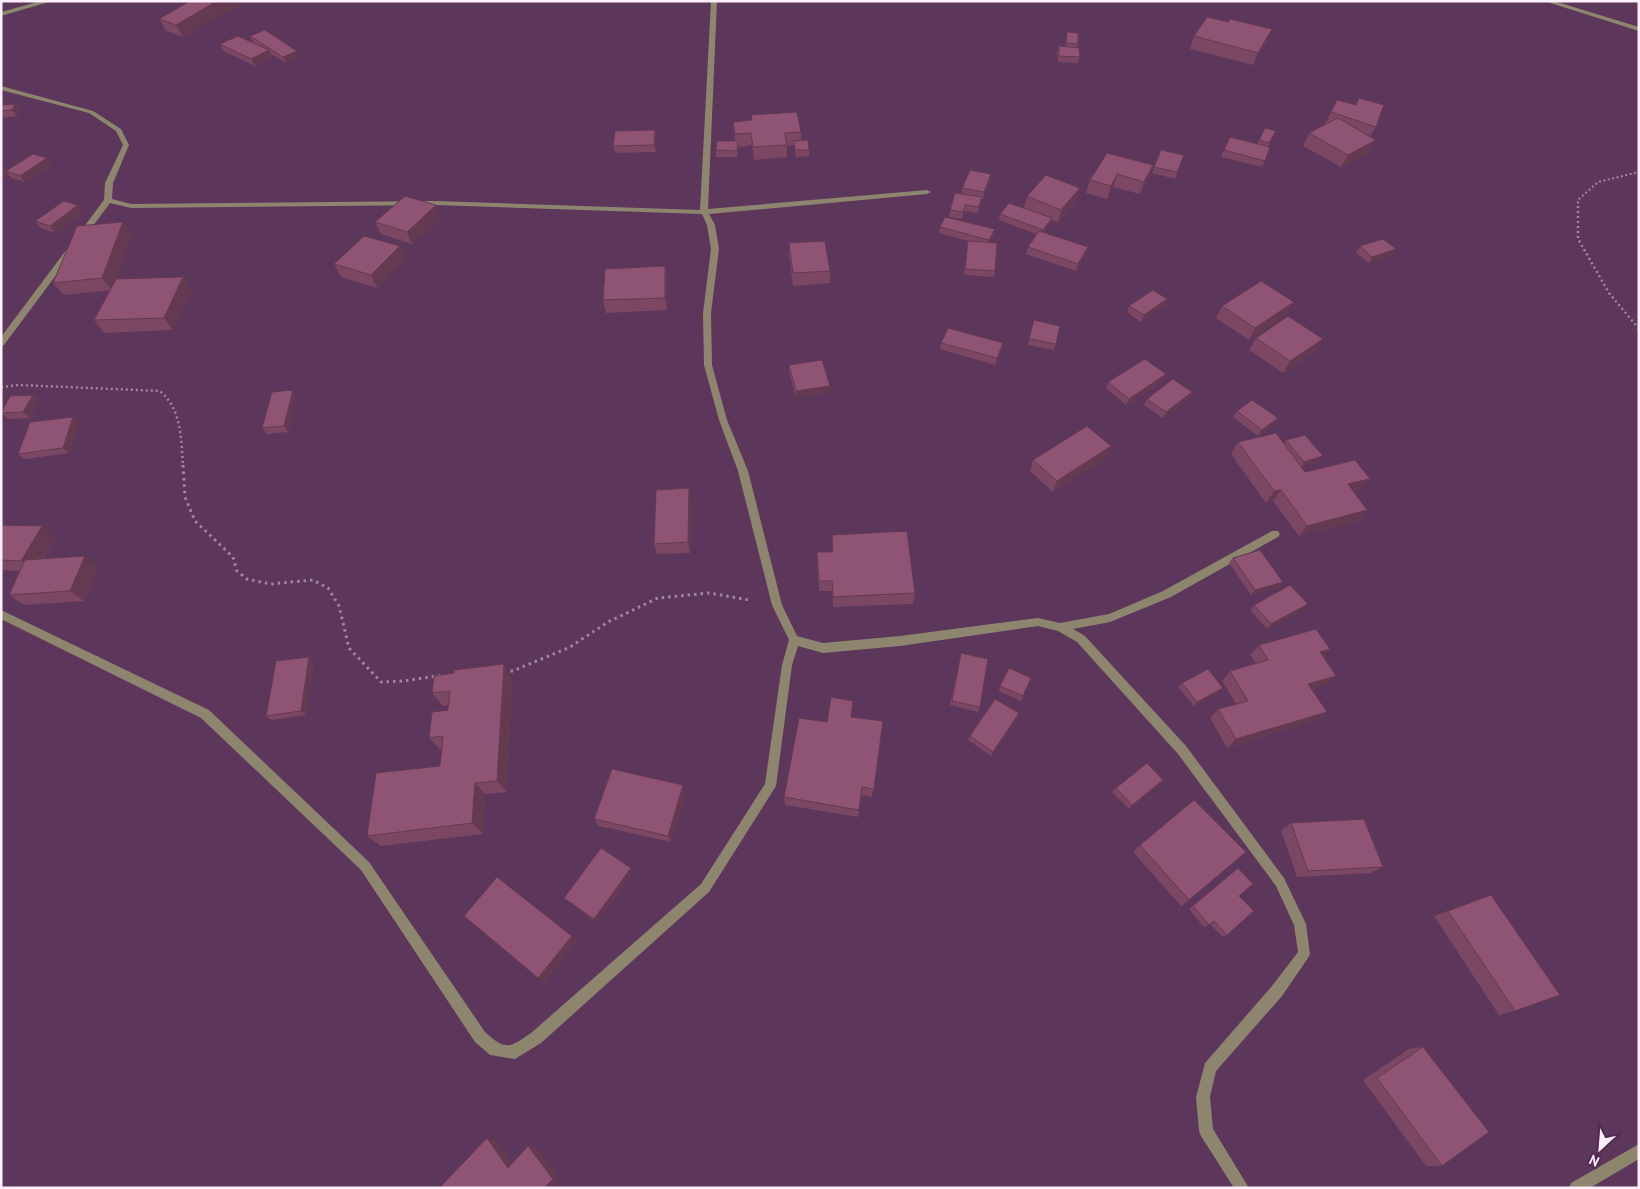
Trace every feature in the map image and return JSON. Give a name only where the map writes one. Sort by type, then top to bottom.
[{"type":"street","points":[[1,14],[49,1]]},
{"type":"street","points":[[1,614],[205,714],[365,866],[480,1037],[495,1050],[515,1052],[536,1038],[705,888],[770,786],[788,665],[794,640],[777,605],[743,471],[723,420],[708,365],[707,313],[714,249],[711,225],[704,212],[714,1]]},
{"type":"street","points":[[1548,1],[1639,29]]},
{"type":"street","points":[[1,88],[91,112],[118,130],[126,145],[110,183],[108,200],[78,239]]},
{"type":"street","points":[[108,200],[131,206],[436,203],[704,212],[927,192]]},
{"type":"street","points":[[1,342],[72,247]]},
{"type":"street","points":[[794,640],[823,648],[1038,622],[1060,626],[1110,618],[1167,594],[1275,534]]},
{"type":"street","points":[[1060,626],[1081,639],[1182,750],[1280,882],[1300,924],[1304,954],[1277,991],[1210,1068],[1204,1097],[1206,1131],[1242,1188]]},
{"type":"street","points":[[1576,1188],[1639,1151]]},
{"type":"path","points":[[1639,172],[1598,182],[1578,200],[1578,238],[1609,293],[1639,329]]},
{"type":"path","points":[[1,387],[19,385],[160,390],[168,398],[180,425],[185,497],[195,521],[233,557],[237,571],[247,579],[270,584],[313,580],[328,588],[339,606],[349,648],[381,682],[404,681],[431,675],[447,674]]},
{"type":"path","points":[[503,672],[513,671],[570,647],[608,622],[658,598],[709,593],[777,605]]},
{"type":"building","points":[[190,1],[217,1],[176,25],[159,19]]},
{"type":"building","points":[[1207,17],[1228,22],[1230,19],[1272,29],[1258,53],[1194,36]]},
{"type":"building","points":[[265,30],[297,51],[283,57],[250,36]]},
{"type":"building","points":[[1067,32],[1078,33],[1078,44],[1066,43]]},
{"type":"building","points":[[238,36],[269,50],[251,59],[220,44]]},
{"type":"building","points":[[1059,46],[1079,48],[1080,57],[1059,56]]},
{"type":"building","points":[[1359,98],[1384,105],[1376,127],[1331,112],[1337,100],[1356,105]]},
{"type":"building","points":[[15,104],[12,110],[1,111],[1,105]]},
{"type":"building","points":[[797,112],[801,132],[785,133],[787,145],[753,147],[751,133],[735,134],[733,122],[752,120],[751,115]]},
{"type":"building","points":[[1338,118],[1376,140],[1348,155],[1309,133]]},
{"type":"building","points":[[1265,128],[1276,131],[1269,143],[1259,140]]},
{"type":"building","points":[[655,130],[654,145],[613,146],[615,131]]},
{"type":"building","points":[[1230,137],[1270,147],[1265,161],[1224,150]]},
{"type":"building","points":[[808,140],[809,150],[795,150],[794,141]]},
{"type":"building","points":[[717,141],[738,141],[737,151],[716,150]]},
{"type":"building","points":[[1161,150],[1184,155],[1177,172],[1154,167]]},
{"type":"building","points":[[1107,153],[1153,165],[1144,182],[1117,174],[1111,186],[1090,180]]},
{"type":"building","points":[[33,154],[47,158],[20,176],[6,171]]},
{"type":"building","points":[[970,170],[991,174],[984,192],[962,188]]},
{"type":"building","points":[[1046,175],[1080,188],[1061,210],[1027,196]]},
{"type":"building","points":[[955,193],[982,197],[979,207],[965,205],[963,212],[950,210]]},
{"type":"building","points":[[405,196],[436,205],[407,232],[375,222]]},
{"type":"building","points":[[64,201],[78,205],[50,226],[35,221]]},
{"type":"building","points":[[1009,203],[1052,218],[1043,230],[1000,214]]},
{"type":"building","points":[[945,217],[995,229],[989,240],[940,227]]},
{"type":"building","points":[[123,222],[102,278],[53,283],[77,226]]},
{"type":"building","points":[[1039,231],[1088,247],[1078,264],[1028,247]]},
{"type":"building","points":[[364,236],[400,246],[371,275],[334,264]]},
{"type":"building","points":[[1383,239],[1396,249],[1372,257],[1360,246]]},
{"type":"building","points":[[825,241],[830,271],[793,273],[789,243]]},
{"type":"building","points":[[968,241],[997,243],[995,271],[965,269]]},
{"type":"building","points":[[665,266],[665,298],[603,300],[605,269]]},
{"type":"building","points":[[183,277],[164,318],[94,320],[116,279]]},
{"type":"building","points":[[1261,281],[1294,302],[1255,328],[1222,306]]},
{"type":"building","points":[[1153,290],[1167,299],[1144,315],[1129,306]]},
{"type":"building","points":[[1288,316],[1323,339],[1290,361],[1256,338]]},
{"type":"building","points":[[1034,320],[1060,326],[1056,344],[1029,339]]},
{"type":"building","points":[[948,328],[1003,343],[997,358],[941,343]]},
{"type":"building","points":[[1145,359],[1166,374],[1129,399],[1108,382]]},
{"type":"building","points":[[822,360],[830,386],[796,391],[789,365]]},
{"type":"building","points":[[1173,379],[1192,392],[1166,412],[1147,399]]},
{"type":"building","points":[[293,390],[284,426],[262,428],[272,392]]},
{"type":"building","points":[[33,395],[23,412],[1,413],[10,396]]},
{"type":"building","points":[[1252,400],[1278,418],[1262,430],[1237,411]]},
{"type":"building","points":[[73,417],[63,448],[18,454],[30,422]]},
{"type":"building","points":[[1087,426],[1111,446],[1057,481],[1033,460]]},
{"type":"building","points":[[1276,433],[1305,472],[1355,460],[1370,479],[1348,484],[1367,510],[1307,526],[1281,490],[1274,491],[1238,442]]},
{"type":"building","points":[[1305,435],[1323,456],[1304,462],[1286,440]]},
{"type":"building","points":[[689,488],[688,542],[654,544],[656,490]]},
{"type":"building","points":[[1,525],[42,526],[21,561],[1,560]]},
{"type":"building","points":[[907,531],[915,593],[833,597],[832,581],[819,581],[817,552],[833,552],[832,535]]},
{"type":"building","points":[[1260,550],[1283,582],[1255,590],[1233,558]]},
{"type":"building","points":[[85,556],[70,591],[9,595],[25,560]]},
{"type":"building","points":[[1290,585],[1308,604],[1271,624],[1254,605]]},
{"type":"building","points":[[1316,629],[1330,649],[1320,652],[1336,676],[1308,684],[1327,712],[1236,739],[1218,709],[1248,701],[1230,671],[1268,660],[1259,645]]},
{"type":"building","points":[[961,653],[988,659],[980,707],[952,701]]},
{"type":"building","points":[[309,657],[301,711],[266,716],[276,661]]},
{"type":"building","points":[[504,664],[497,781],[475,783],[472,823],[367,836],[376,773],[440,766],[443,736],[429,738],[432,712],[448,710],[450,691],[432,693],[434,676],[454,673],[454,670]]},
{"type":"building","points":[[1009,668],[1031,678],[1023,696],[1000,686]]},
{"type":"building","points":[[1208,669],[1223,688],[1197,702],[1182,683]]},
{"type":"building","points":[[831,697],[853,701],[851,717],[883,721],[874,789],[862,787],[859,810],[784,797],[799,718],[827,722]]},
{"type":"building","points":[[995,699],[1019,713],[993,752],[970,736]]},
{"type":"building","points":[[1147,763],[1163,780],[1132,805],[1116,788]]},
{"type":"building","points":[[612,769],[683,785],[668,836],[594,819]]},
{"type":"building","points":[[1194,800],[1246,852],[1189,900],[1140,845]]},
{"type":"building","points":[[1364,819],[1383,867],[1308,871],[1291,823]]},
{"type":"building","points":[[601,848],[631,868],[594,919],[564,898]]},
{"type":"building","points":[[1238,868],[1253,884],[1239,896],[1254,911],[1227,935],[1214,921],[1209,925],[1193,906]]},
{"type":"building","points":[[497,877],[572,936],[538,978],[464,916]]},
{"type":"building","points":[[1491,895],[1560,995],[1515,1011],[1448,911]]},
{"type":"building","points":[[1423,1047],[1489,1132],[1442,1166],[1377,1078]]},
{"type":"building","points":[[487,1138],[508,1168],[528,1146],[553,1179],[544,1188],[442,1188],[441,1186]]}]
